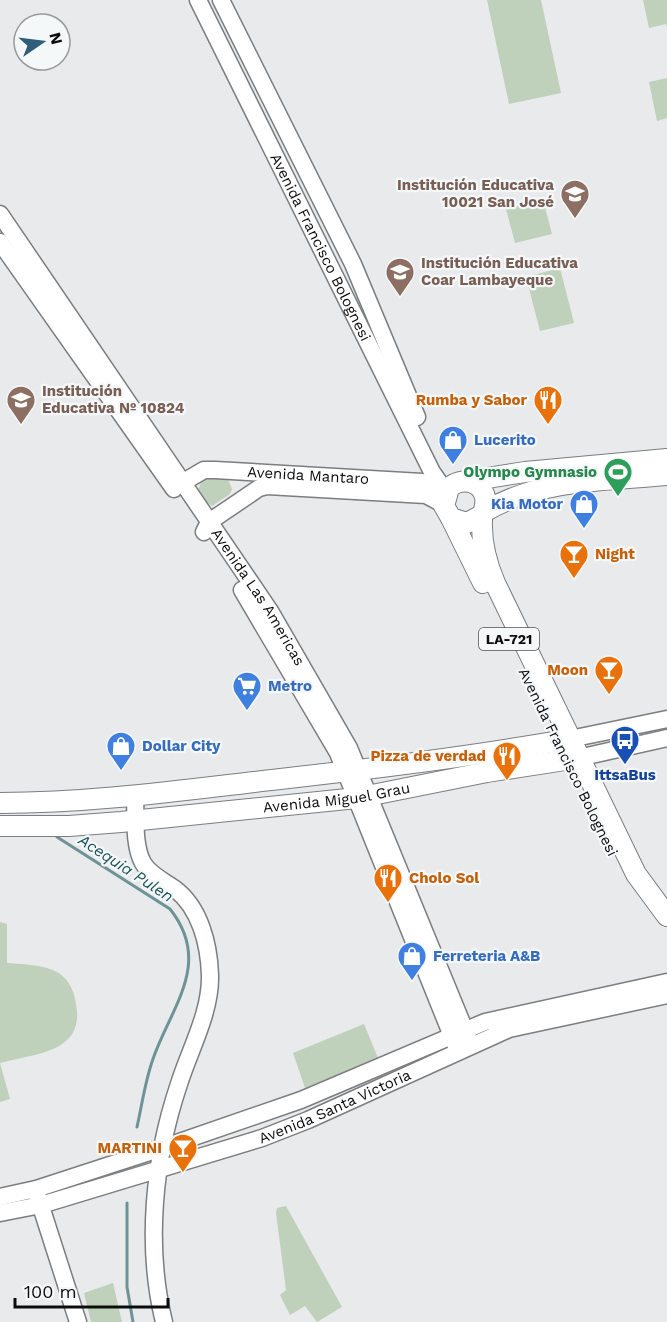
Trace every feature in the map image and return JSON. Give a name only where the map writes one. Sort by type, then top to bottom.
[{"type":"main road","name":"Avenida Francisco Bolognesi","points":[[198,0],[421,448],[452,496]]},
{"type":"main road","name":"Avenida Francisco Bolognesi","points":[[221,0],[353,264],[452,496],[564,740]]},
{"type":"main road","name":"Avenida Las Americas","points":[[0,214],[164,454],[178,485]]},
{"type":"main road","name":"Avenida Las Americas","points":[[0,242],[178,485],[296,654],[352,771],[461,1040]]},
{"type":"main road","points":[[399,481],[421,475],[425,469],[421,448]]},
{"type":"main road","name":"Avenida Mantaro","points":[[164,454],[175,461],[204,470],[425,483],[452,496]]},
{"type":"main road","points":[[667,459],[525,472],[452,496],[467,524],[523,492],[554,485],[667,475]]},
{"type":"main road","points":[[178,485],[204,470]]},
{"type":"main road","points":[[246,472],[253,485],[249,494]]},
{"type":"main road","name":"LA-721","points":[[452,496],[476,484],[484,494],[483,514]]},
{"type":"main road","name":"Avenida Mantaro","points":[[206,527],[249,494],[267,486],[452,496]]},
{"type":"main road","points":[[485,560],[491,528],[510,502],[523,492]]},
{"type":"main road","name":"Avenida Francisco Bolognesi","points":[[483,514],[485,560],[572,759],[628,882],[667,932]]},
{"type":"main road","name":"Avenida Miguel Grau","points":[[0,803],[67,802],[352,771],[564,740],[667,719]]},
{"type":"main road","name":"Avenida Miguel Grau","points":[[0,826],[69,826],[363,797],[487,772],[572,759],[667,738]]},
{"type":"main road","name":"Avenida Francisco Bolognesi","points":[[572,759],[636,874],[667,916]]},
{"type":"main road","points":[[135,795],[139,852],[143,863],[154,875],[177,890],[195,914],[206,940],[209,964],[207,1001],[178,1086],[159,1169],[155,1245],[164,1322]]},
{"type":"main road","name":"Avenida Santa Victoria","points":[[0,1197],[38,1197],[159,1169],[257,1139],[308,1120],[505,1016],[667,982]]},
{"type":"main road","name":"Avenida Santa Victoria","points":[[0,1213],[162,1149],[461,1040],[667,995]]},
{"type":"main road","points":[[38,1197],[78,1322]]},
{"type":"green space","points":[[487,0],[541,0],[561,93],[509,104]]},
{"type":"green space","points":[[643,0],[667,0],[667,27],[666,24],[649,28]]},
{"type":"green space","points":[[667,78],[667,118],[657,121],[649,82]]},
{"type":"green space","points":[[543,200],[552,234],[515,243],[506,209]]},
{"type":"green space","points":[[560,268],[574,323],[540,331],[526,277]]},
{"type":"green space","points":[[203,478],[228,479],[232,489],[230,494],[212,506],[201,497],[198,490]]},
{"type":"green space","points":[[0,922],[7,924],[7,963],[45,967],[63,976],[74,996],[77,1015],[72,1035],[59,1046],[44,1053],[0,1063]]},
{"type":"green space","points":[[364,1024],[378,1058],[305,1088],[293,1053]]},
{"type":"green space","points":[[0,1063],[10,1099],[0,1102]]},
{"type":"green space","points":[[286,1206],[342,1307],[317,1322],[305,1306],[290,1315],[280,1295],[286,1290],[276,1213],[277,1208]]},
{"type":"green space","points":[[113,1283],[122,1322],[91,1322],[84,1293]]},
{"type":"waterway","name":"Acequia Pulen","points":[[57,837],[170,909],[182,929],[188,948],[188,966],[184,985],[150,1067],[137,1127]]},
{"type":"waterway","name":"Acequia Pulen","points":[[127,1203],[127,1287],[133,1322]]},
{"type":"place","name":"Institución Educativa 10021 San José","points":[[575,220]]},
{"type":"place","name":"Institución Educativa Coar Lambayeque","points":[[400,298]]},
{"type":"place","name":"Institución Educativa Nº 10824","points":[[21,426]]},
{"type":"place","name":"Rumba y Sabor","points":[[548,426]]},
{"type":"place","name":"Lucerito","points":[[453,466]]},
{"type":"place","name":"Olympo Gymnasio","points":[[618,498]]},
{"type":"place","name":"Kia Motor","points":[[584,530]]},
{"type":"place","name":"Night","points":[[574,580]]},
{"type":"place","name":"Moon","points":[[609,696]]},
{"type":"place","name":"Metro","points":[[247,712]]},
{"type":"place","name":"IttsaBus","points":[[625,766]]},
{"type":"place","name":"Dollar City","points":[[121,772]]},
{"type":"place","name":"Pizza de verdad","points":[[507,782]]},
{"type":"place","name":"Cholo Sol","points":[[388,904]]},
{"type":"place","name":"Ferreteria A&B","points":[[412,982]]},
{"type":"place","name":"MARTINI","points":[[183,1174]]}]
